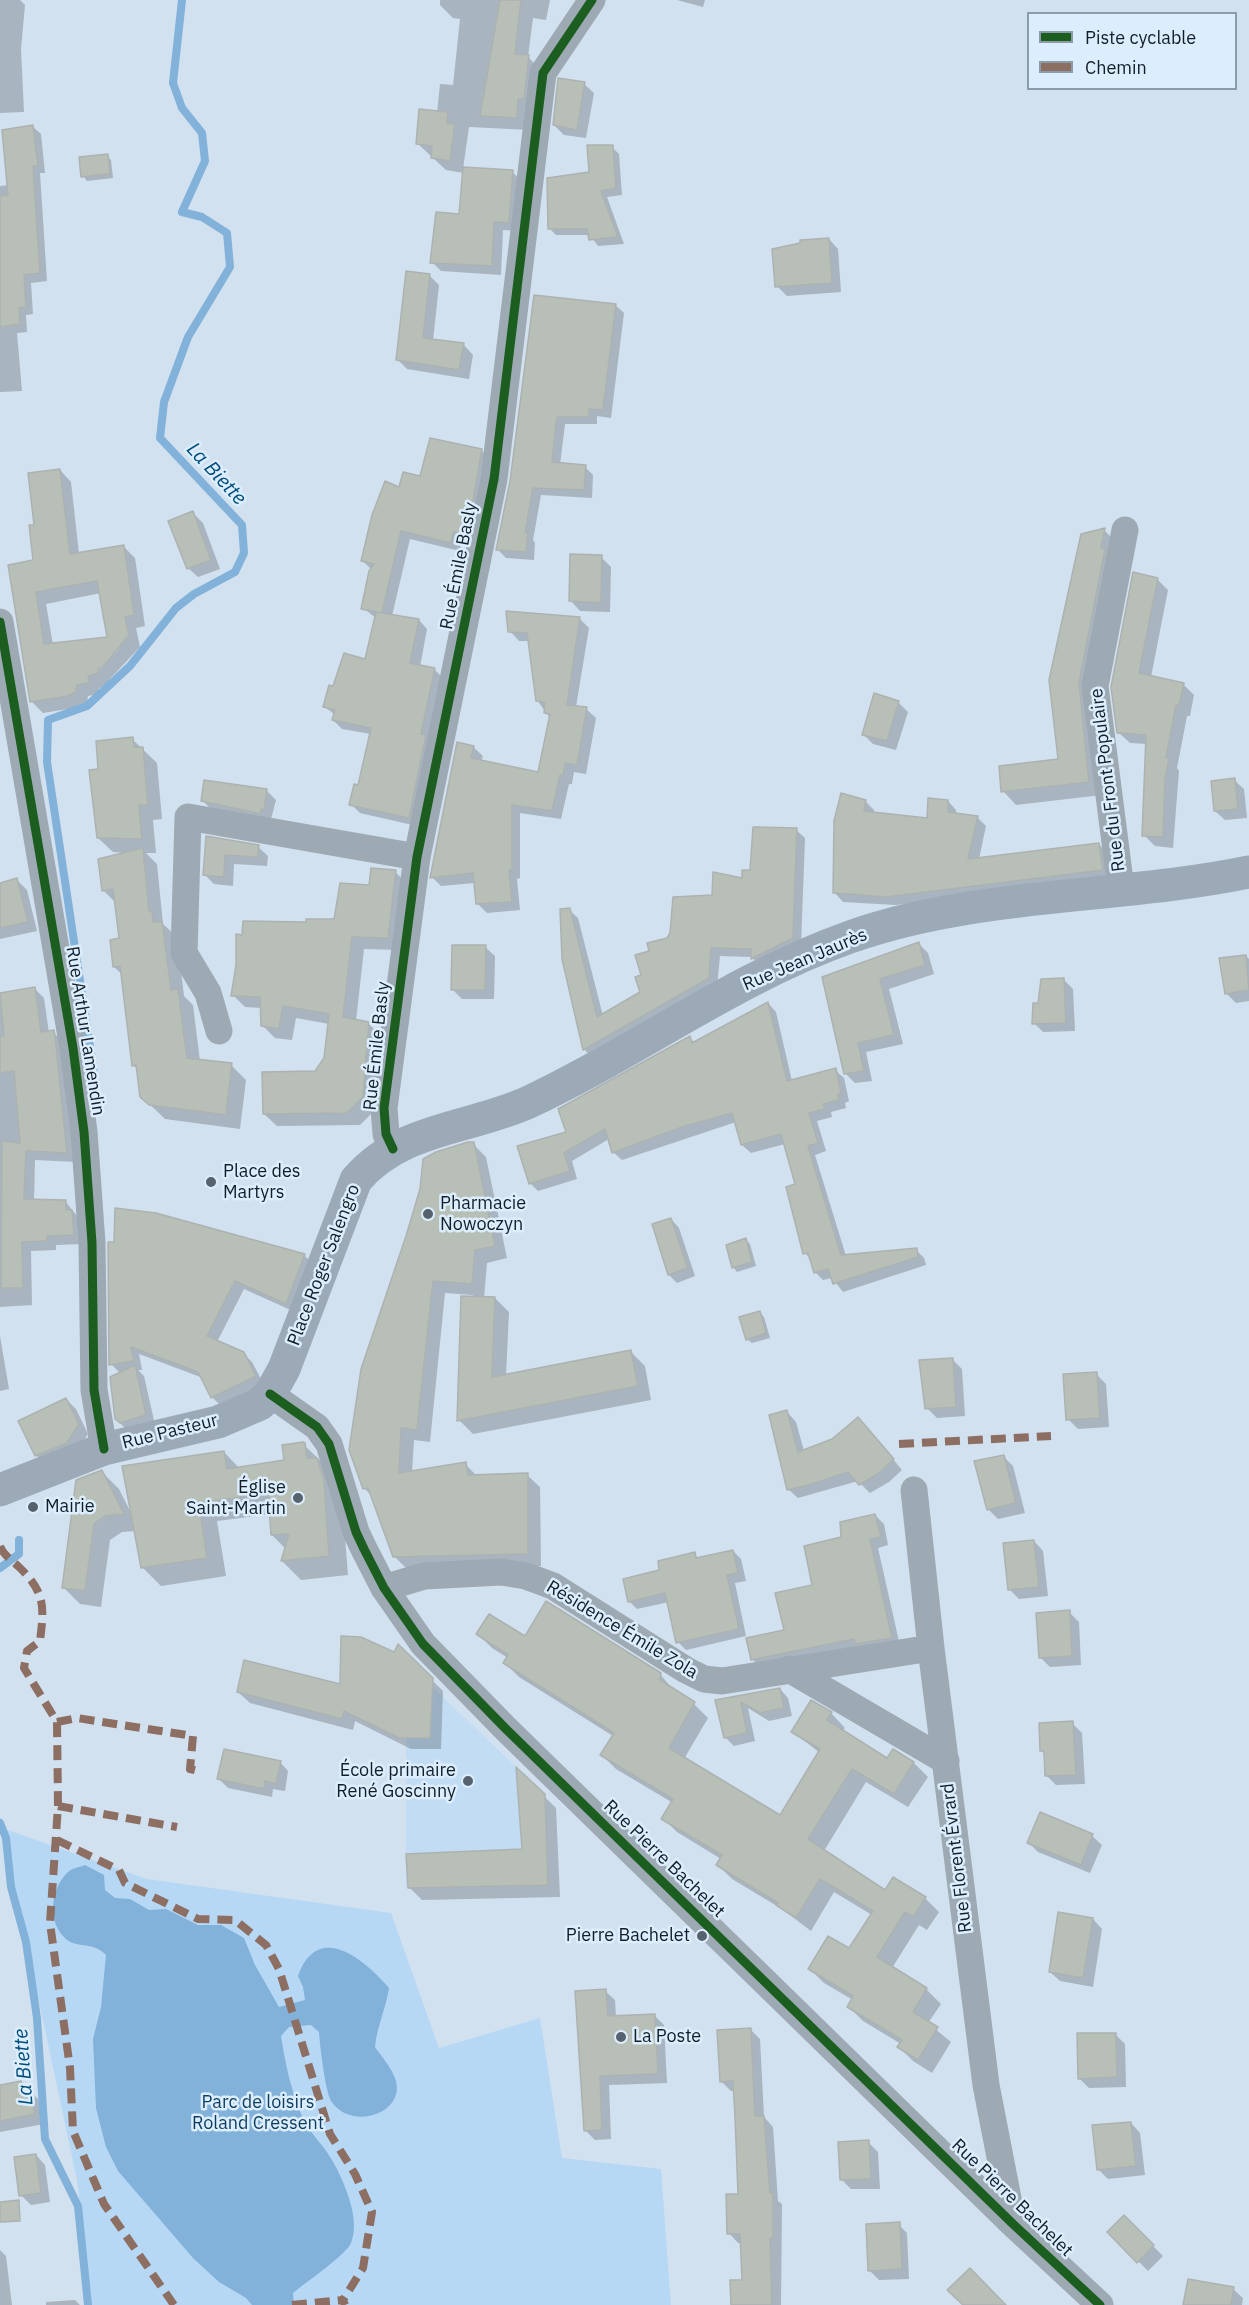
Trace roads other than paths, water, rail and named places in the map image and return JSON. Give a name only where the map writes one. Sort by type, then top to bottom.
[{"type":"main road","name":"Rue Jean Jaurès","points":[[393,1149],[420,1137],[526,1103],[771,971],[850,937],[923,916],[1249,872]]},
{"type":"main road","name":"Place Roger Salengro","points":[[270,1394],[284,1370],[356,1180],[371,1162],[393,1149]]},
{"type":"main road","name":"Rue Pasteur","points":[[0,1490],[104,1449],[218,1422],[260,1404],[270,1394]]},
{"type":"street","name":"Rue Émile Basly","points":[[393,1149],[386,1134],[384,1108],[417,857],[494,479],[543,74],[592,0]]},
{"type":"street","name":"Rue du Front Populaire","points":[[1121,889],[1095,686],[1125,530]]},
{"type":"street","name":"Rue Arthur Lamendin","points":[[0,622],[73,1048],[84,1132],[92,1243],[94,1390],[104,1449]]},
{"type":"street","points":[[219,1030],[208,993],[184,953],[188,817],[417,857]]},
{"type":"street","name":"Rue Pierre Bachelet","points":[[270,1394],[317,1427],[329,1444],[356,1532],[384,1588],[423,1644],[494,1718],[1013,2224],[1100,2305]]},
{"type":"street","name":"Rue Florent Évrard","points":[[914,1490],[931,1648],[986,2085],[1013,2224]]},
{"type":"street","name":"Résidence Émile Zola","points":[[384,1588],[424,1576],[501,1572],[526,1576],[553,1586],[704,1679],[722,1681],[931,1648]]},
{"type":"street","points":[[789,1669],[946,1761]]},
{"type":"waterway","name":"La Biette","points":[[94,1074],[47,762],[48,720],[87,706],[130,666],[176,608],[194,594],[235,572],[244,553],[242,525],[160,438],[164,402],[188,337],[230,267],[227,233],[202,217],[182,212],[205,161],[202,133],[182,108],[173,83],[182,0]]},
{"type":"waterway","name":"La Biette","points":[[0,1568],[19,1554],[19,1540]]},
{"type":"waterway","name":"La Biette","points":[[0,1823],[6,1838],[11,1887],[26,1942],[37,2018],[45,2139],[78,2206],[88,2305]]},
{"type":"place","name":"Place des Martyrs","points":[[211,1182]]},
{"type":"place","name":"Pharmacie Nowoczyn","points":[[428,1214]]},
{"type":"place","name":"Église Saint-Martin","points":[[298,1498]]},
{"type":"place","name":"Mairie","points":[[33,1507]]},
{"type":"place","name":"École primaire René Goscinny","points":[[468,1781]]},
{"type":"place","name":"Pierre Bachelet","points":[[702,1936]]},
{"type":"place","name":"La Poste","points":[[621,2037]]},
{"type":"park label","name":"Parc de loisirs Roland Cressent","points":[[258,2113]]}]
